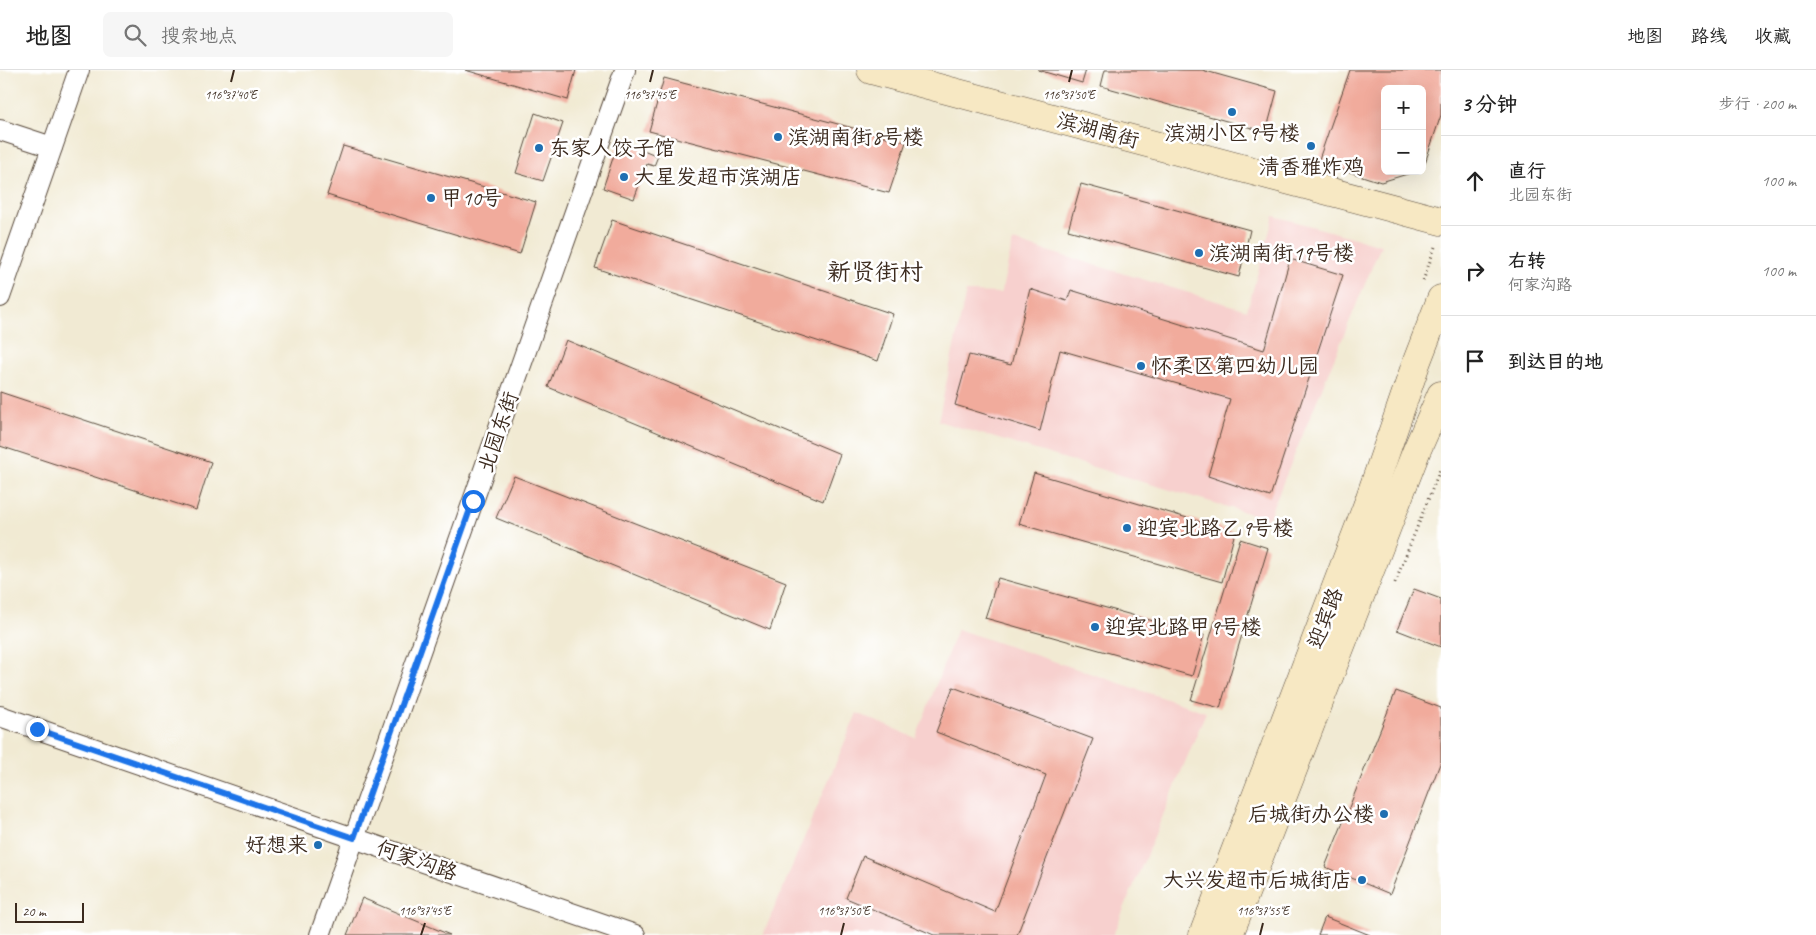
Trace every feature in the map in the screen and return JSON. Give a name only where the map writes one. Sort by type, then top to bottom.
[{"type":"main road","name":"滨湖南街","points":[[871,70],[1441,221]]},
{"type":"main road","name":"迎宾路","points":[[1203,935],[1367,506],[1417,361],[1441,299]]},
{"type":"main road","name":"迎宾路","points":[[1229,935],[1441,394]]},
{"type":"street","points":[[0,297],[79,70]]},
{"type":"street","name":"北园东街","points":[[320,935],[625,70]]},
{"type":"street","points":[[0,130],[52,147]]},
{"type":"street","name":"何家沟路","points":[[0,716],[635,935]]},
{"type":"shaded area","name":"怀柔区第四幼儿园","points":[[1274,216],[1381,245],[1268,519],[938,421],[966,292],[1001,293],[1013,241],[1247,310]]},
{"type":"shaded area","points":[[957,629],[1206,712],[1113,935],[763,935],[857,713],[916,738]]},
{"type":"building","points":[[465,70],[576,70],[568,100]]},
{"type":"building","points":[[1038,70],[1086,70],[1082,83]]},
{"type":"building","name":"滨湖小区9号楼","points":[[1105,70],[1202,70],[1277,91],[1266,132],[1101,86]]},
{"type":"building","points":[[1350,70],[1441,70],[1441,115],[1426,160],[1426,85],[1381,85],[1381,175],[1404,175],[1381,182],[1318,162]]},
{"type":"building","name":"滨湖南街8号楼","points":[[664,78],[906,142],[889,193],[649,131]]},
{"type":"building","name":"东家人饺子馆","points":[[535,113],[563,123],[543,181],[516,173]]},
{"type":"building","name":"大星发超市滨湖店","points":[[619,140],[658,156],[654,166],[647,164],[634,199],[603,188]]},
{"type":"building","name":"甲10号","points":[[343,146],[536,202],[520,254],[327,195]]},
{"type":"building","name":"滨湖南街19号楼","points":[[1081,184],[1250,230],[1239,277],[1068,230]]},
{"type":"building","points":[[612,220],[893,314],[878,361],[595,268]]},
{"type":"building","points":[[1290,259],[1343,275],[1270,497],[1208,476],[1230,399],[1060,350],[1040,431],[955,405],[969,355],[1011,365],[1030,289],[1067,301],[1071,290],[1264,350]]},
{"type":"building","points":[[566,340],[840,454],[823,501],[548,387]]},
{"type":"building","points":[[0,392],[211,462],[196,510],[0,446]]},
{"type":"building","name":"迎宾北路乙9号楼","points":[[1034,473],[1235,532],[1222,582],[1019,524]]},
{"type":"building","points":[[514,476],[786,582],[770,630],[496,518]]},
{"type":"building","points":[[1240,539],[1268,548],[1220,708],[1191,700]]},
{"type":"building","name":"迎宾北路甲9号楼","points":[[998,578],[1204,635],[1192,676],[985,618]]},
{"type":"building","points":[[1414,589],[1441,599],[1441,647],[1397,630]]},
{"type":"building","points":[[953,687],[1093,739],[1017,935],[934,935],[846,898],[863,856],[995,912],[1046,775],[936,732]]},
{"type":"building","name":"后城街办公楼","points":[[1396,691],[1441,708],[1441,761],[1390,894],[1325,867]]},
{"type":"building","points":[[362,898],[450,935],[347,935]]},
{"type":"building","points":[[1325,917],[1370,935],[1318,935]]},
{"type":"place","name":"滨湖小区9号楼","points":[[1232,112]]},
{"type":"place","name":"滨湖南街8号楼","points":[[778,137]]},
{"type":"place","name":"清香雅炸鸡","points":[[1311,146]]},
{"type":"place","name":"东家人饺子馆","points":[[539,148]]},
{"type":"place","name":"大星发超市滨湖店","points":[[624,177]]},
{"type":"place","name":"甲10号","points":[[431,198]]},
{"type":"place","name":"滨湖南街19号楼","points":[[1199,253]]},
{"type":"place","name":"怀柔区第四幼儿园","points":[[1141,366]]},
{"type":"place","name":"迎宾北路乙9号楼","points":[[1127,528]]},
{"type":"place","name":"迎宾北路甲9号楼","points":[[1095,627]]},
{"type":"place","name":"后城街办公楼","points":[[1384,814]]},
{"type":"place","name":"好想来","points":[[318,845]]},
{"type":"place","name":"大兴发超市后城街店","points":[[1362,880]]},
{"type":"district","name":"新贤街村","points":[[875,272]]},
{"type":"route","points":[[37,729],[354,838],[473,501]]}]
